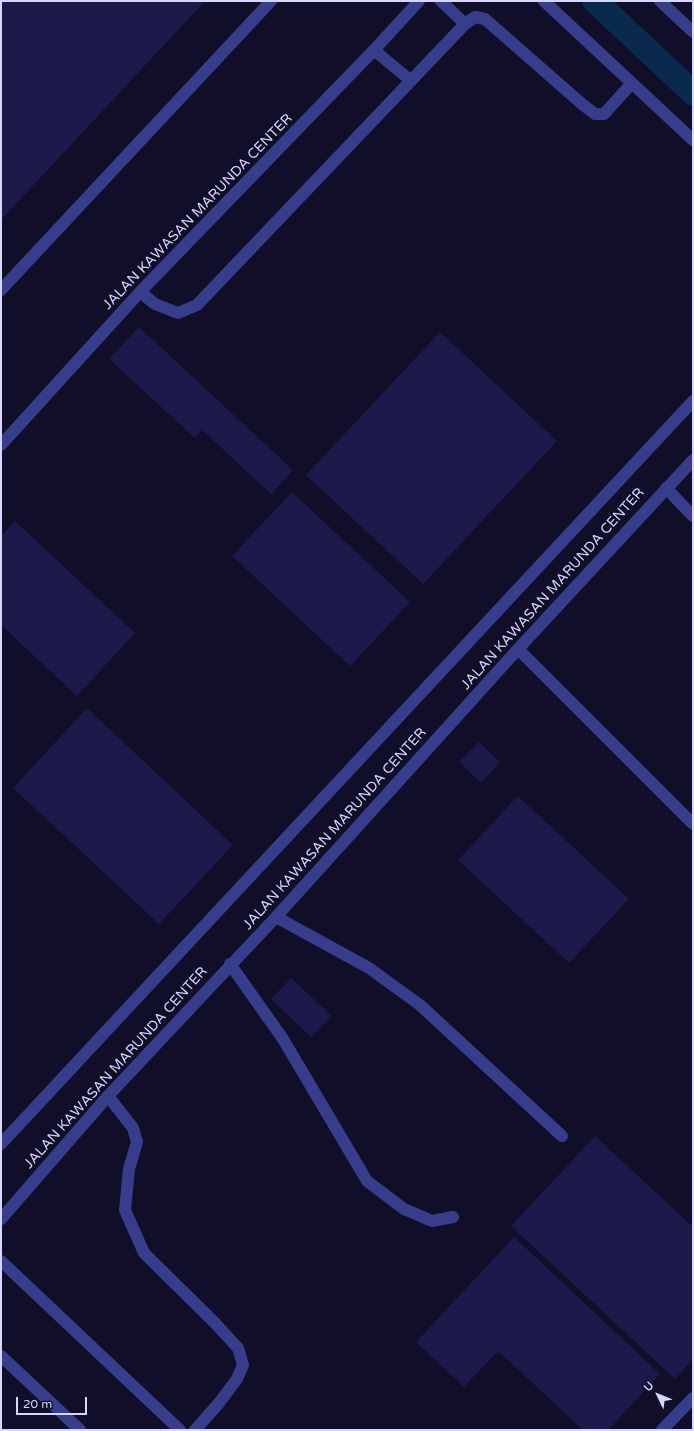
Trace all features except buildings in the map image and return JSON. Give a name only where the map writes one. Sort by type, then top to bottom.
[{"type":"lane","points":[[1,290],[271,1]]},
{"type":"lane","name":"JALAN KAWASAN MARUNDA CENTER","points":[[1,445],[140,292],[374,50],[419,1]]},
{"type":"lane","points":[[441,1],[465,24]]},
{"type":"lane","points":[[544,1],[693,140]]},
{"type":"lane","points":[[660,1],[693,32]]},
{"type":"lane","points":[[140,292],[155,304],[178,313],[197,305],[465,24],[475,17],[484,19],[595,114],[604,114],[632,83]]},
{"type":"lane","points":[[374,50],[411,81]]},
{"type":"lane","name":"JALAN KAWASAN MARUNDA CENTER","points":[[1,1144],[693,402]]},
{"type":"lane","name":"JALAN KAWASAN MARUNDA CENTER","points":[[1,1219],[108,1096],[230,964],[276,917],[518,649],[693,460]]},
{"type":"lane","points":[[666,488],[693,516]]},
{"type":"lane","points":[[518,649],[693,824]]},
{"type":"lane","points":[[276,917],[369,968],[420,1005],[562,1136]]},
{"type":"lane","points":[[230,964],[283,1039],[367,1181],[404,1209],[432,1221],[453,1217]]},
{"type":"lane","points":[[108,1096],[133,1128],[137,1142],[129,1169],[125,1210],[144,1252],[238,1348],[243,1365],[237,1379],[219,1403],[195,1430]]},
{"type":"lane","points":[[1,1261],[180,1430]]},
{"type":"lane","points":[[1,1356],[80,1430]]},
{"type":"lane","points":[[662,1430],[693,1398]]},
{"type":"waterway","points":[[595,1],[693,93]]}]
